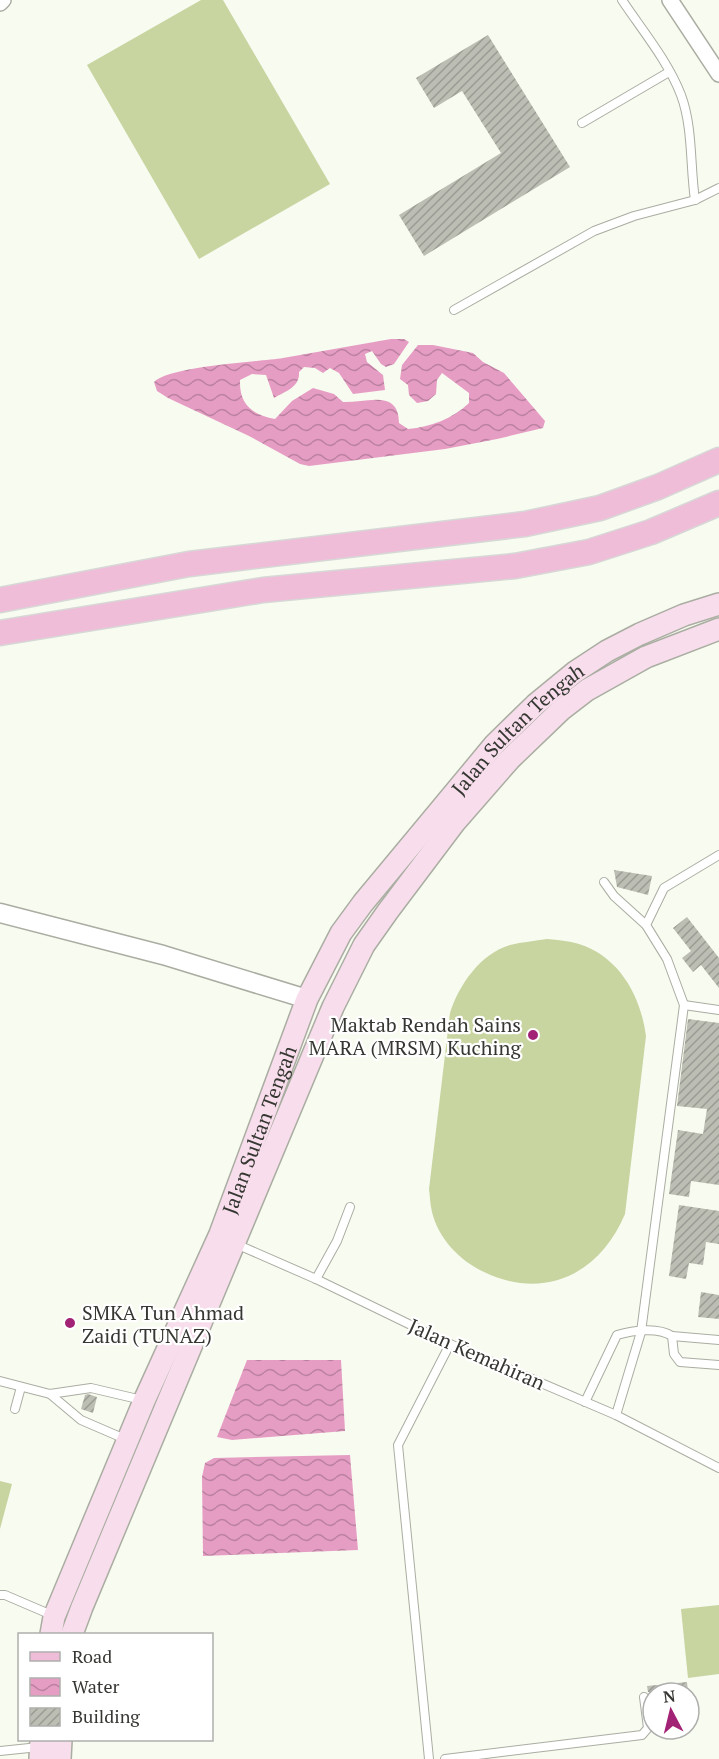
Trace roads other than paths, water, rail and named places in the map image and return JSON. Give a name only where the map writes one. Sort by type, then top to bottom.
[{"type":"main road","points":[[0,600],[189,564],[525,524],[600,508],[719,460]]},
{"type":"main road","points":[[0,633],[262,590],[515,566],[589,552],[651,532],[719,503]]},
{"type":"main road","name":"Jalan Sultan Tengah","points":[[53,1626],[144,1401],[220,1234],[307,999],[341,933],[363,903],[495,744],[518,720],[575,672],[607,651],[684,615],[719,604]]},
{"type":"main road","name":"Jalan Sultan Tengah","points":[[73,1633],[81,1607],[333,1007],[364,945],[455,822],[510,759],[561,710],[587,690],[646,657],[719,629]]},
{"type":"main road","points":[[60,1759],[61,1741]]},
{"type":"street","points":[[670,0],[719,74]]},
{"type":"street","points":[[0,912],[164,955],[307,999]]},
{"type":"lane","points":[[622,0],[669,72],[681,95],[688,127],[695,200]]},
{"type":"lane","points":[[582,123],[669,72]]},
{"type":"lane","points":[[454,310],[594,231],[634,216],[695,200],[719,188]]},
{"type":"lane","points":[[646,925],[664,888],[719,855]]},
{"type":"lane","points":[[604,882],[614,896],[646,925],[667,959],[684,1005],[640,1332],[616,1415]]},
{"type":"lane","points":[[684,1005],[719,1010]]},
{"type":"lane","points":[[316,1279],[337,1242],[350,1207]]},
{"type":"lane","name":"Jalan Kemahiran","points":[[234,1243],[316,1279],[450,1344],[616,1415],[719,1468]]},
{"type":"lane","points":[[585,1402],[617,1335],[625,1332],[654,1330],[666,1332],[672,1336],[719,1340]]},
{"type":"lane","points":[[672,1336],[674,1354],[680,1362],[719,1365]]},
{"type":"lane","points":[[429,1759],[398,1445],[450,1344]]},
{"type":"lane","points":[[0,1381],[50,1394],[91,1388],[144,1401]]},
{"type":"lane","points":[[15,1409],[21,1387]]},
{"type":"lane","points":[[50,1394],[81,1420],[128,1440]]},
{"type":"lane","points":[[0,1595],[5,1595],[53,1626]]},
{"type":"lane","points":[[445,1759],[469,1758],[641,1735]]},
{"type":"lane","points":[[0,1751],[40,1749]]},
{"type":"water","points":[[391,339],[404,339],[409,342],[394,364],[386,367],[372,351],[365,354],[367,362],[383,375],[385,390],[353,394],[339,373],[330,368],[323,373],[315,368],[304,367],[299,372],[295,385],[274,398],[266,375],[252,374],[240,380],[242,396],[248,407],[260,415],[275,419],[292,401],[313,388],[334,394],[343,402],[387,401],[397,412],[399,423],[408,429],[425,426],[448,418],[469,403],[469,393],[442,373],[437,380],[436,394],[428,401],[417,403],[409,395],[408,385],[400,379],[402,365],[418,345],[433,345],[473,353],[483,362],[504,373],[545,421],[543,428],[445,449],[309,466],[300,464],[249,436],[168,398],[157,391],[154,382],[177,372],[195,368],[283,358]]},
{"type":"water","points":[[247,1360],[341,1360],[345,1431],[232,1440],[217,1437]]},
{"type":"water","points":[[350,1455],[358,1550],[203,1556],[202,1477],[205,1463],[214,1458]]},
{"type":"place","name":"Maktab Rendah Sains MARA (MRSM) Kuching","points":[[533,1035]]},
{"type":"place","name":"SMKA Tun Ahmad Zaidi (TUNAZ)","points":[[70,1323]]}]
